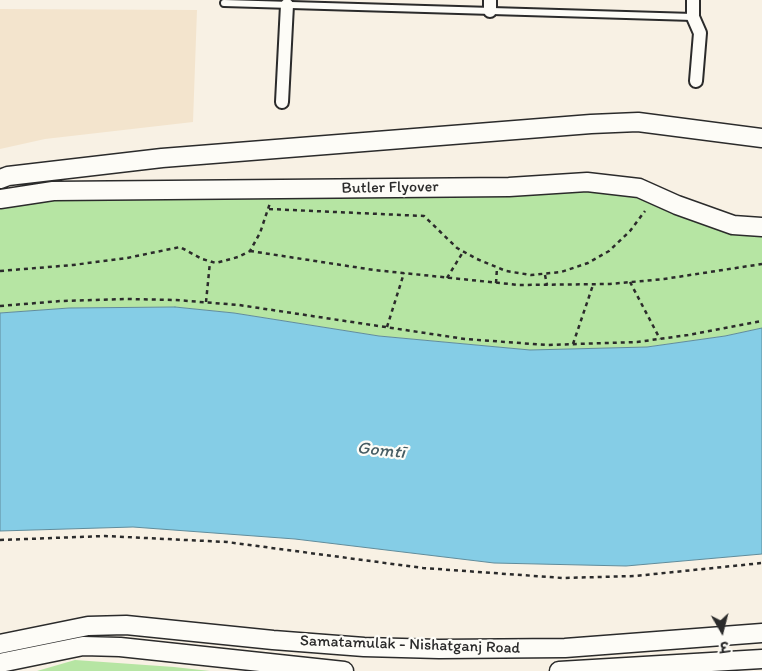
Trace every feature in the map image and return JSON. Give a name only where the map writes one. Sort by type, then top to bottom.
[{"type":"main road","points":[[5,198],[4,178],[162,158],[638,122],[762,138]]},
{"type":"main road","name":"Butler Flyover","points":[[5,198],[53,191],[509,187],[588,182],[639,188],[678,205],[733,225],[762,227]]},
{"type":"main road","name":"Samatamulak - Nishatganj Road","points":[[0,644],[88,626],[126,625],[364,647],[439,649],[565,648],[762,633]]},
{"type":"main road","name":"Samatamulak - Nishatganj Road","points":[[0,663],[83,646],[139,649],[344,671]]},
{"type":"main road","points":[[559,671],[762,659]]},
{"type":"street","points":[[693,0],[693,17],[700,33],[696,82]]},
{"type":"street","points":[[282,102],[287,5]]},
{"type":"lane","points":[[224,3],[490,6],[693,17]]},
{"type":"path","points":[[0,271],[127,258],[180,247],[202,259],[216,263],[238,257],[250,251],[260,233],[271,200]]},
{"type":"path","points":[[269,209],[424,216],[463,252],[497,268],[514,272],[545,275],[588,263],[609,251],[630,231],[645,212]]},
{"type":"path","points":[[250,251],[404,273],[519,286],[593,285],[664,279],[762,264]]},
{"type":"path","points":[[447,278],[463,252]]},
{"type":"path","points":[[206,302],[210,262]]},
{"type":"path","points":[[496,283],[497,268]]},
{"type":"path","points":[[387,327],[404,273]]},
{"type":"path","points":[[545,275],[547,285]]},
{"type":"path","points":[[630,282],[660,338]]},
{"type":"path","points":[[573,344],[593,285]]},
{"type":"path","points":[[0,306],[61,301],[128,299],[206,302],[239,305],[464,339],[547,345],[636,342],[762,321]]},
{"type":"path","points":[[0,540],[105,536],[218,541],[413,566],[563,578],[635,576],[762,563]]},
{"type":"shaded area","points":[[0,9],[197,10],[193,122],[45,139],[0,149]]},
{"type":"green space","points":[[606,181],[762,229],[762,328],[725,336],[647,347],[530,350],[379,336],[234,313],[175,307],[69,308],[0,313],[0,206],[45,198]]},
{"type":"green space","points":[[75,660],[174,667],[210,671],[37,671]]},
{"type":"water","name":"Gomtī","points":[[175,307],[234,313],[379,336],[530,350],[647,347],[725,336],[762,328],[762,554],[626,566],[494,563],[295,539],[133,527],[0,531],[0,313],[69,308]]}]
